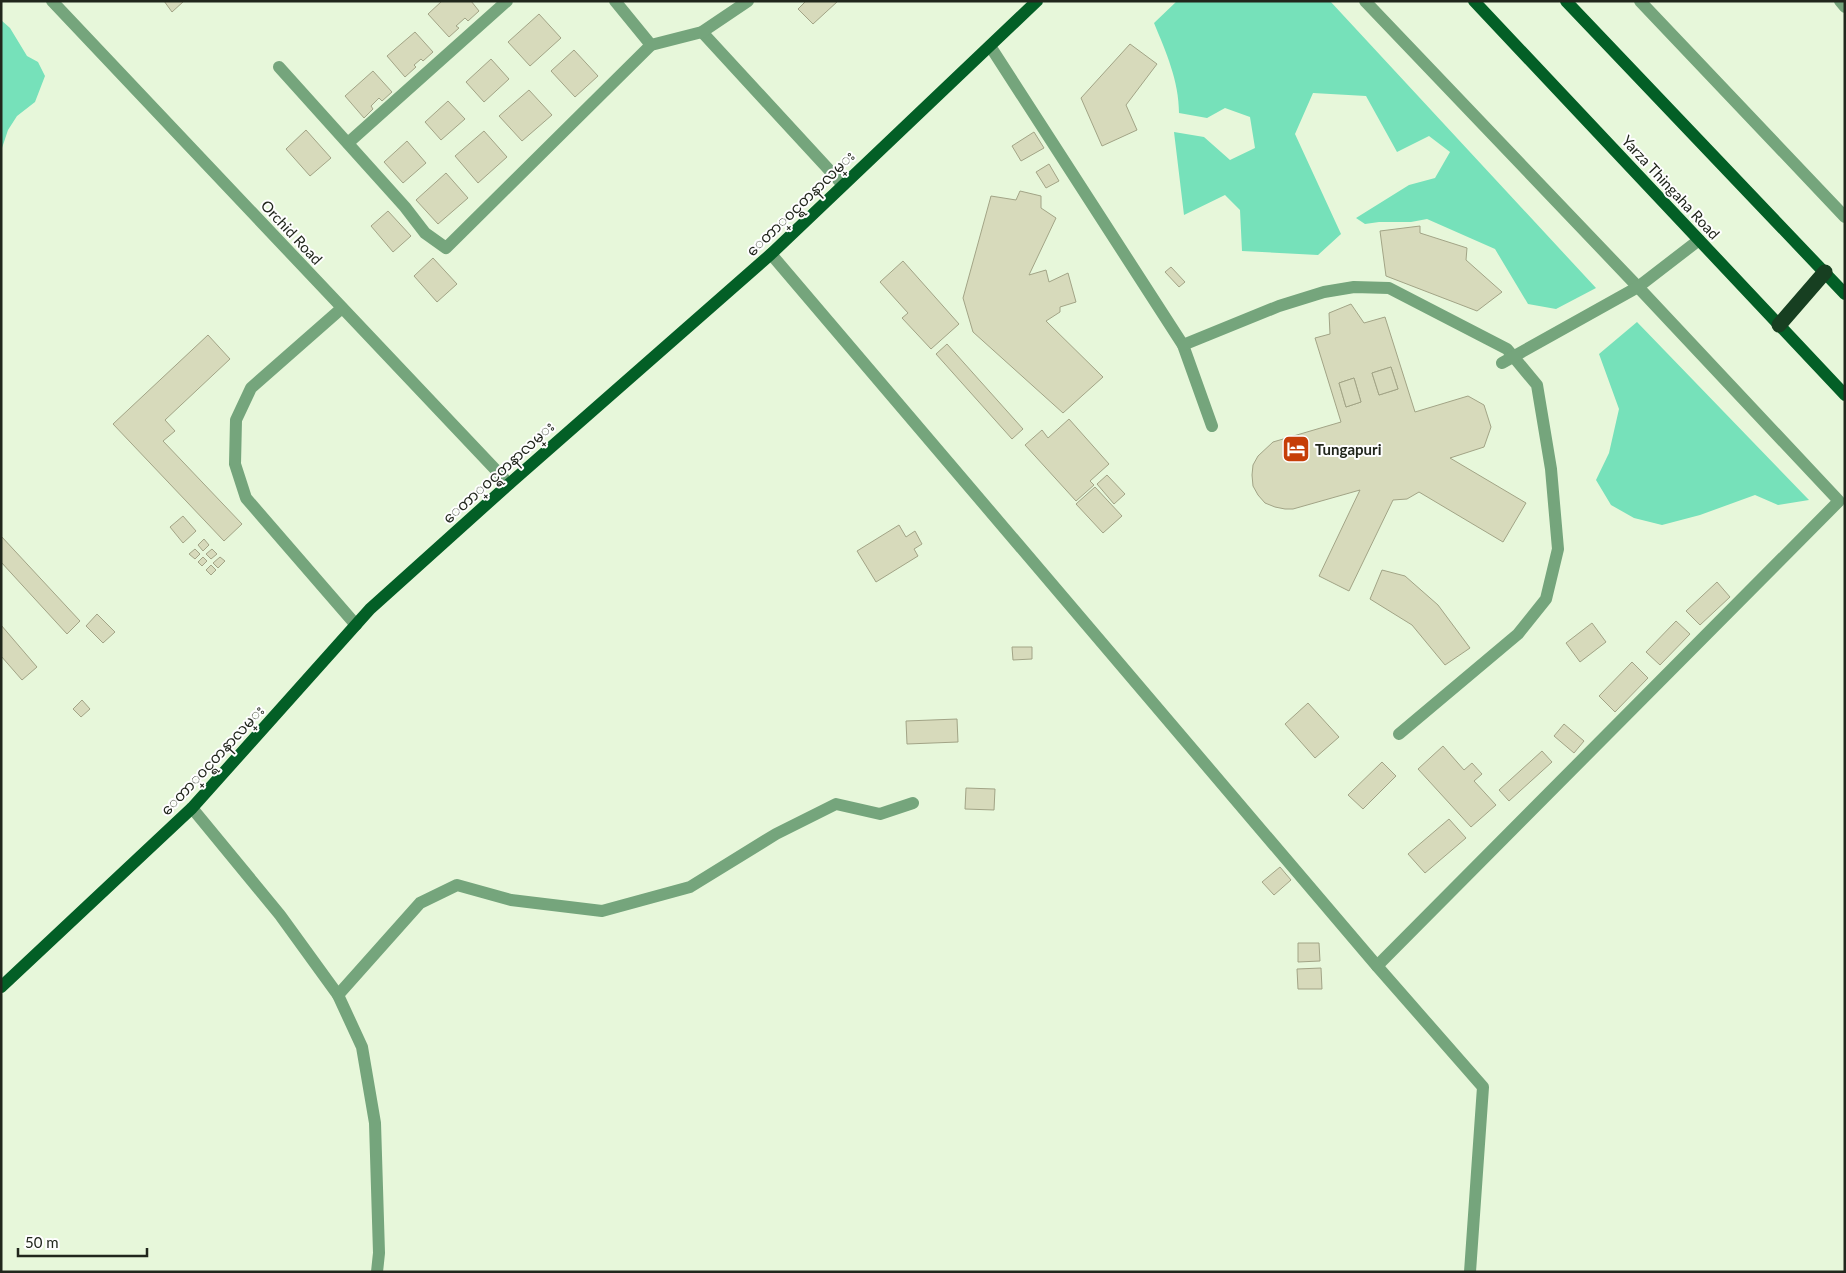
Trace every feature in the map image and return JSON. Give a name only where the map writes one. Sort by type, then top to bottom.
[{"type":"highway","points":[[1779,325],[1825,272]]},
{"type":"main road","name":"ေတာ္၀င္ရတနာလမ္း","points":[[1,988],[192,808],[370,609],[508,484],[771,254],[1037,1]]},
{"type":"main road","name":"Yarza Thingaha Road","points":[[1474,1],[1845,395]]},
{"type":"main road","points":[[1566,1],[1845,294]]},
{"type":"street","name":"Orchid Road","points":[[52,1],[508,484]]},
{"type":"street","points":[[348,143],[507,1]]},
{"type":"street","points":[[615,1],[651,45]]},
{"type":"street","points":[[279,67],[405,207],[425,233],[446,248],[651,45],[702,32],[748,1]]},
{"type":"street","points":[[1364,1],[1638,287],[1842,505],[1377,966]]},
{"type":"street","points":[[1640,1],[1845,218]]},
{"type":"street","points":[[1840,1],[1845,7]]},
{"type":"street","points":[[702,32],[843,185]]},
{"type":"street","points":[[990,46],[1183,345],[1212,426]]},
{"type":"street","points":[[1502,363],[1638,287],[1699,240]]},
{"type":"street","points":[[771,254],[1377,966],[1483,1087],[1470,1272]]},
{"type":"street","points":[[1183,345],[1279,306],[1324,292],[1354,287],[1389,288],[1507,349],[1537,385],[1551,468],[1558,549],[1546,599],[1518,634],[1398,734]]},
{"type":"street","points":[[342,308],[251,388],[236,420],[236,464],[246,498],[356,625]]},
{"type":"street","points":[[338,995],[420,903],[457,885],[511,900],[602,911],[690,888],[776,834],[836,804],[880,814],[913,803]]},
{"type":"street","points":[[192,808],[280,916],[338,995],[362,1047],[375,1123],[379,1253],[377,1272]]},
{"type":"shaded area","points":[[1177,1],[1330,1],[1596,288],[1556,309],[1528,304],[1495,249],[1427,219],[1411,222],[1365,224],[1356,218],[1409,185],[1435,178],[1450,152],[1429,136],[1397,152],[1366,96],[1313,93],[1295,134],[1341,234],[1318,255],[1242,251],[1240,210],[1225,195],[1184,215],[1174,132],[1204,137],[1230,160],[1255,148],[1250,117],[1225,108],[1207,118],[1179,113],[1174,78],[1154,23]]},
{"type":"shaded area","points":[[1,20],[10,28],[27,56],[38,62],[45,76],[35,102],[17,116],[8,130],[1,151]]},
{"type":"shaded area","points":[[1637,322],[1809,500],[1778,505],[1755,495],[1700,515],[1662,525],[1634,518],[1611,505],[1596,480],[1609,453],[1619,409],[1599,354]]},
{"type":"building","points":[[164,1],[184,1],[172,12]]},
{"type":"building","points":[[442,1],[471,1],[479,11],[468,21],[465,18],[456,26],[459,28],[449,37],[428,14]]},
{"type":"building","points":[[806,1],[838,1],[813,24],[798,9]]},
{"type":"building","points":[[539,14],[561,38],[530,66],[508,42]]},
{"type":"building","points":[[415,32],[433,52],[423,61],[421,59],[414,65],[416,67],[405,77],[387,56]]},
{"type":"building","points":[[1130,44],[1157,64],[1126,105],[1137,130],[1102,146],[1081,98]]},
{"type":"building","points":[[574,50],[598,76],[575,97],[551,71]]},
{"type":"building","points":[[491,59],[509,79],[484,102],[466,82]]},
{"type":"building","points":[[373,71],[392,92],[382,101],[379,98],[371,106],[373,109],[364,118],[345,96]]},
{"type":"building","points":[[529,90],[552,115],[522,141],[499,116]]},
{"type":"building","points":[[448,101],[465,119],[441,140],[425,122]]},
{"type":"building","points":[[306,130],[331,158],[310,176],[286,149]]},
{"type":"building","points":[[484,131],[507,157],[478,183],[455,156]]},
{"type":"building","points":[[1034,132],[1044,148],[1021,161],[1012,146]]},
{"type":"building","points":[[407,141],[426,163],[403,183],[384,162]]},
{"type":"building","points":[[1049,164],[1059,181],[1046,188],[1036,172]]},
{"type":"building","points":[[446,173],[468,198],[438,224],[416,200]]},
{"type":"building","points":[[1020,191],[1041,196],[1041,208],[1056,218],[1029,275],[1046,270],[1049,282],[1068,273],[1076,302],[1060,307],[1060,312],[1046,321],[1103,377],[1063,413],[973,332],[963,298],[991,196],[1016,200]]},
{"type":"building","points":[[388,211],[411,236],[393,252],[371,226]]},
{"type":"building","points":[[1420,226],[1420,233],[1467,248],[1466,260],[1502,292],[1477,311],[1386,276],[1380,231]]},
{"type":"building","points":[[433,258],[457,284],[437,302],[414,276]]},
{"type":"building","points":[[903,261],[959,324],[931,349],[902,318],[908,313],[880,282]]},
{"type":"building","points":[[1171,267],[1185,282],[1179,287],[1165,272]]},
{"type":"building","points":[[1351,304],[1364,323],[1385,317],[1415,412],[1468,396],[1484,405],[1491,427],[1484,447],[1450,458],[1526,503],[1503,542],[1419,492],[1407,499],[1393,500],[1349,591],[1319,576],[1360,490],[1293,509],[1285,509],[1265,503],[1253,486],[1252,475],[1253,465],[1258,456],[1273,442],[1341,422],[1315,338],[1330,334],[1329,313]],"holes":[[[1391,367],[1398,389],[1379,395],[1372,373]],[[1354,378],[1361,402],[1346,407],[1339,383]]]},
{"type":"building","points":[[208,335],[230,359],[165,420],[175,431],[163,441],[242,524],[224,541],[113,424]]},
{"type":"building","points":[[947,344],[1023,429],[1012,439],[936,354]]},
{"type":"building","points":[[1391,367],[1398,389],[1379,395],[1372,373]]},
{"type":"building","points":[[1354,378],[1361,402],[1346,407],[1339,383]]},
{"type":"building","points":[[1069,419],[1109,464],[1090,481],[1094,485],[1076,501],[1025,445],[1042,430],[1048,438]]},
{"type":"building","points":[[1107,475],[1125,494],[1114,504],[1097,484]]},
{"type":"building","points":[[1095,487],[1122,516],[1103,533],[1076,504]]},
{"type":"building","points":[[183,516],[196,531],[183,543],[170,527]]},
{"type":"building","points":[[899,525],[906,537],[915,531],[922,544],[914,549],[918,556],[876,582],[857,551]]},
{"type":"building","points":[[1,536],[80,621],[67,634],[1,562]]},
{"type":"building","points":[[204,539],[209,545],[203,551],[198,545]]},
{"type":"building","points":[[195,549],[200,554],[195,559],[189,554]]},
{"type":"building","points":[[212,549],[217,554],[211,559],[206,554]]},
{"type":"building","points":[[203,557],[207,561],[202,566],[198,562]]},
{"type":"building","points":[[220,557],[225,561],[218,568],[213,563]]},
{"type":"building","points":[[211,565],[216,570],[211,575],[206,570]]},
{"type":"building","points":[[1382,570],[1405,576],[1438,605],[1470,648],[1445,665],[1412,625],[1370,599]]},
{"type":"building","points":[[1717,582],[1730,597],[1700,625],[1686,611]]},
{"type":"building","points":[[97,614],[115,632],[103,643],[86,626]]},
{"type":"building","points":[[1676,621],[1690,634],[1660,665],[1646,652]]},
{"type":"building","points":[[1592,623],[1606,642],[1580,662],[1566,643]]},
{"type":"building","points":[[1,625],[37,667],[22,680],[1,656]]},
{"type":"building","points":[[1012,647],[1032,647],[1032,659],[1013,660]]},
{"type":"building","points":[[1632,662],[1648,678],[1615,712],[1599,696]]},
{"type":"building","points":[[82,700],[90,709],[81,717],[73,709]]},
{"type":"building","points":[[1308,703],[1339,737],[1315,758],[1285,724]]},
{"type":"building","points":[[957,719],[958,742],[907,744],[906,721]]},
{"type":"building","points":[[1564,724],[1584,741],[1574,753],[1554,736]]},
{"type":"building","points":[[1443,746],[1464,770],[1472,763],[1482,774],[1474,781],[1496,805],[1471,827],[1418,769]]},
{"type":"building","points":[[1542,751],[1552,762],[1509,801],[1499,790]]},
{"type":"building","points":[[1382,762],[1396,776],[1363,809],[1348,795]]},
{"type":"building","points":[[966,788],[995,789],[994,810],[965,809]]},
{"type":"building","points":[[1449,819],[1466,838],[1425,873],[1408,854]]},
{"type":"building","points":[[1280,867],[1291,880],[1274,895],[1262,882]]},
{"type":"building","points":[[1298,943],[1319,943],[1320,961],[1298,962]]},
{"type":"building","points":[[1321,968],[1322,989],[1298,989],[1297,969]]},
{"type":"place","name":"Tungapuri","points":[[1296,449]]}]
